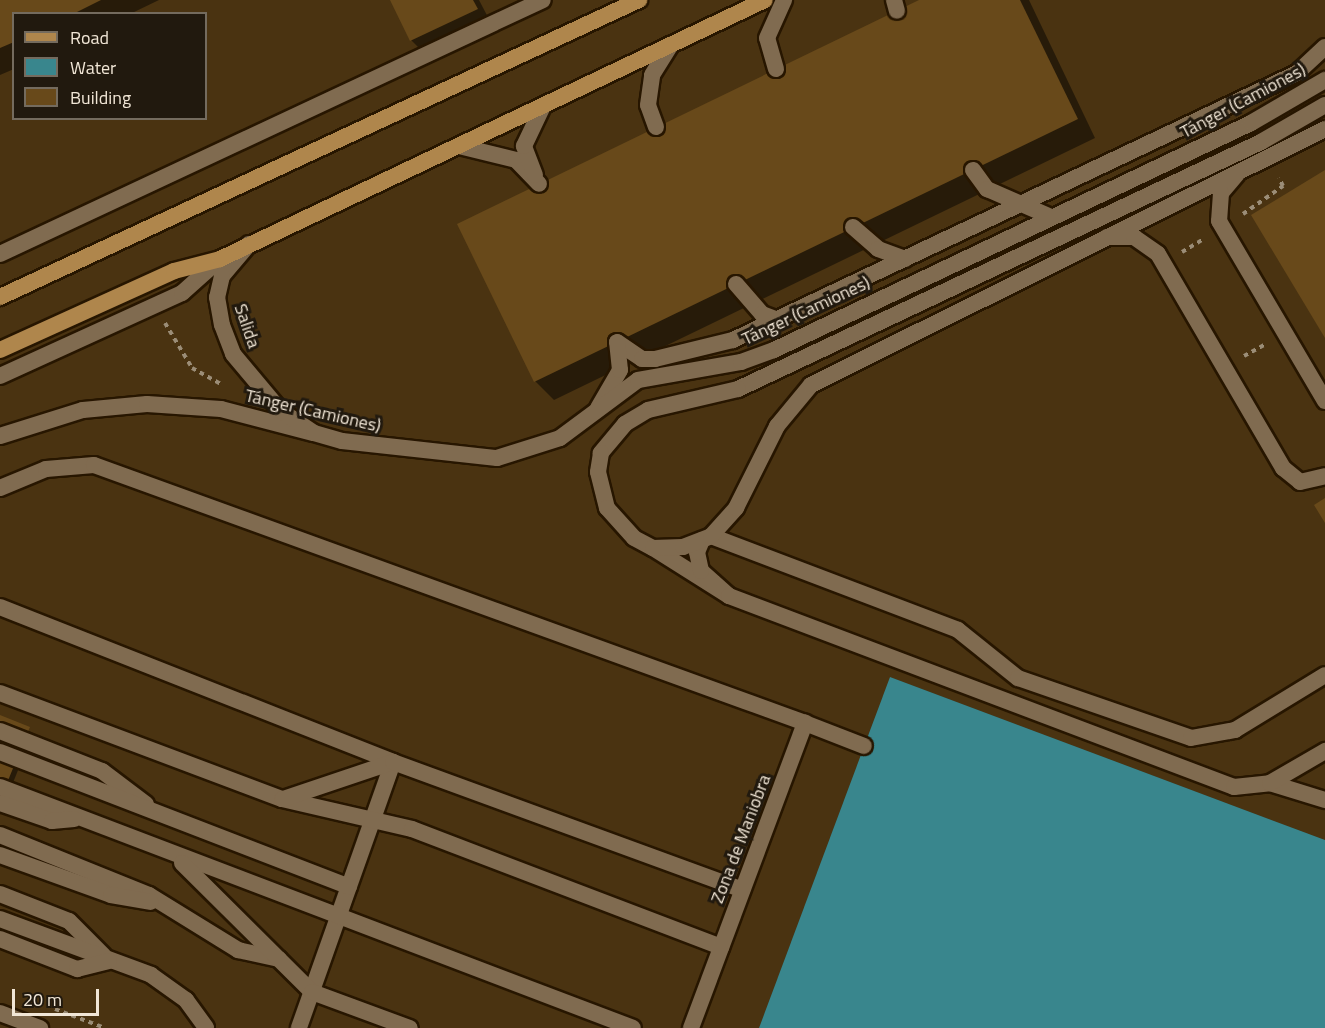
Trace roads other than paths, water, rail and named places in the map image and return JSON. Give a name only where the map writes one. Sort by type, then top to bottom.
[{"type":"main road","points":[[0,297],[639,0]]},
{"type":"main road","points":[[0,350],[174,271],[220,259],[765,0]]},
{"type":"street","points":[[0,254],[543,0]]},
{"type":"street","points":[[776,69],[767,38],[784,0]]},
{"type":"street","points":[[656,127],[648,105],[652,75],[671,45]]},
{"type":"street","points":[[638,380],[687,352],[778,320],[905,258],[1021,207],[1297,73],[1325,47]]},
{"type":"street","name":"Tánger (Camiones)","points":[[0,436],[82,410],[147,404],[221,409],[314,433],[385,448],[497,458],[560,438],[638,380],[741,362],[774,350],[1251,123],[1325,80]]},
{"type":"street","points":[[1325,105],[1261,142],[738,389],[648,410],[626,424],[602,453],[599,490],[618,525],[729,596],[1234,787],[1270,783],[1325,800]]},
{"type":"street","points":[[459,146],[516,160],[539,184],[524,146],[543,106]]},
{"type":"street","points":[[729,596],[701,571],[697,552],[706,538],[736,508],[777,426],[811,385],[1325,129]]},
{"type":"street","points":[[973,170],[987,189],[1021,207],[1051,217]]},
{"type":"street","points":[[1238,174],[1221,193],[1219,221],[1325,401]]},
{"type":"street","points":[[853,227],[866,242],[905,258]]},
{"type":"street","points":[[1106,237],[1134,237],[1158,254],[1291,477],[1311,482],[1325,476]]},
{"type":"street","name":"Salida","points":[[250,244],[222,276],[217,297],[222,325],[247,374],[280,410],[314,433]]},
{"type":"street","points":[[0,376],[182,294],[220,259]]},
{"type":"street","points":[[736,284],[762,314],[778,320]]},
{"type":"street","points":[[598,408],[620,370],[617,342],[642,358],[687,352]]},
{"type":"street","points":[[0,488],[46,469],[94,465],[864,746]]},
{"type":"street","points":[[653,548],[706,538],[958,630],[1018,678],[1191,738],[1235,730],[1325,675]]},
{"type":"street","points":[[0,607],[393,762],[742,890]]},
{"type":"street","points":[[0,693],[282,799],[412,829],[722,947]]},
{"type":"street","name":"Zona de Maniobra","points":[[691,1028],[805,723]]},
{"type":"street","points":[[0,731],[102,771],[157,813]]},
{"type":"street","points":[[1270,783],[1325,751]]},
{"type":"street","points":[[0,752],[349,887]]},
{"type":"street","points":[[282,799],[393,762]]},
{"type":"street","points":[[299,1028],[393,762]]},
{"type":"street","points":[[0,776],[53,796],[78,819]]},
{"type":"street","points":[[0,787],[177,858],[633,1028]]},
{"type":"street","points":[[0,803],[52,821],[78,819]]},
{"type":"street","points":[[0,835],[169,906],[238,950],[279,959]]},
{"type":"street","points":[[0,855],[111,895],[169,906]]},
{"type":"street","points":[[177,858],[312,992],[410,1028]]},
{"type":"street","points":[[0,894],[69,921],[109,961]]},
{"type":"street","points":[[0,919],[151,975],[186,1000],[206,1028]]},
{"type":"street","points":[[0,939],[77,969],[109,961]]},
{"type":"street","points":[[0,1013],[40,1028]]},
{"type":"water","points":[[890,677],[1325,840],[1325,1028],[759,1028]]}]
